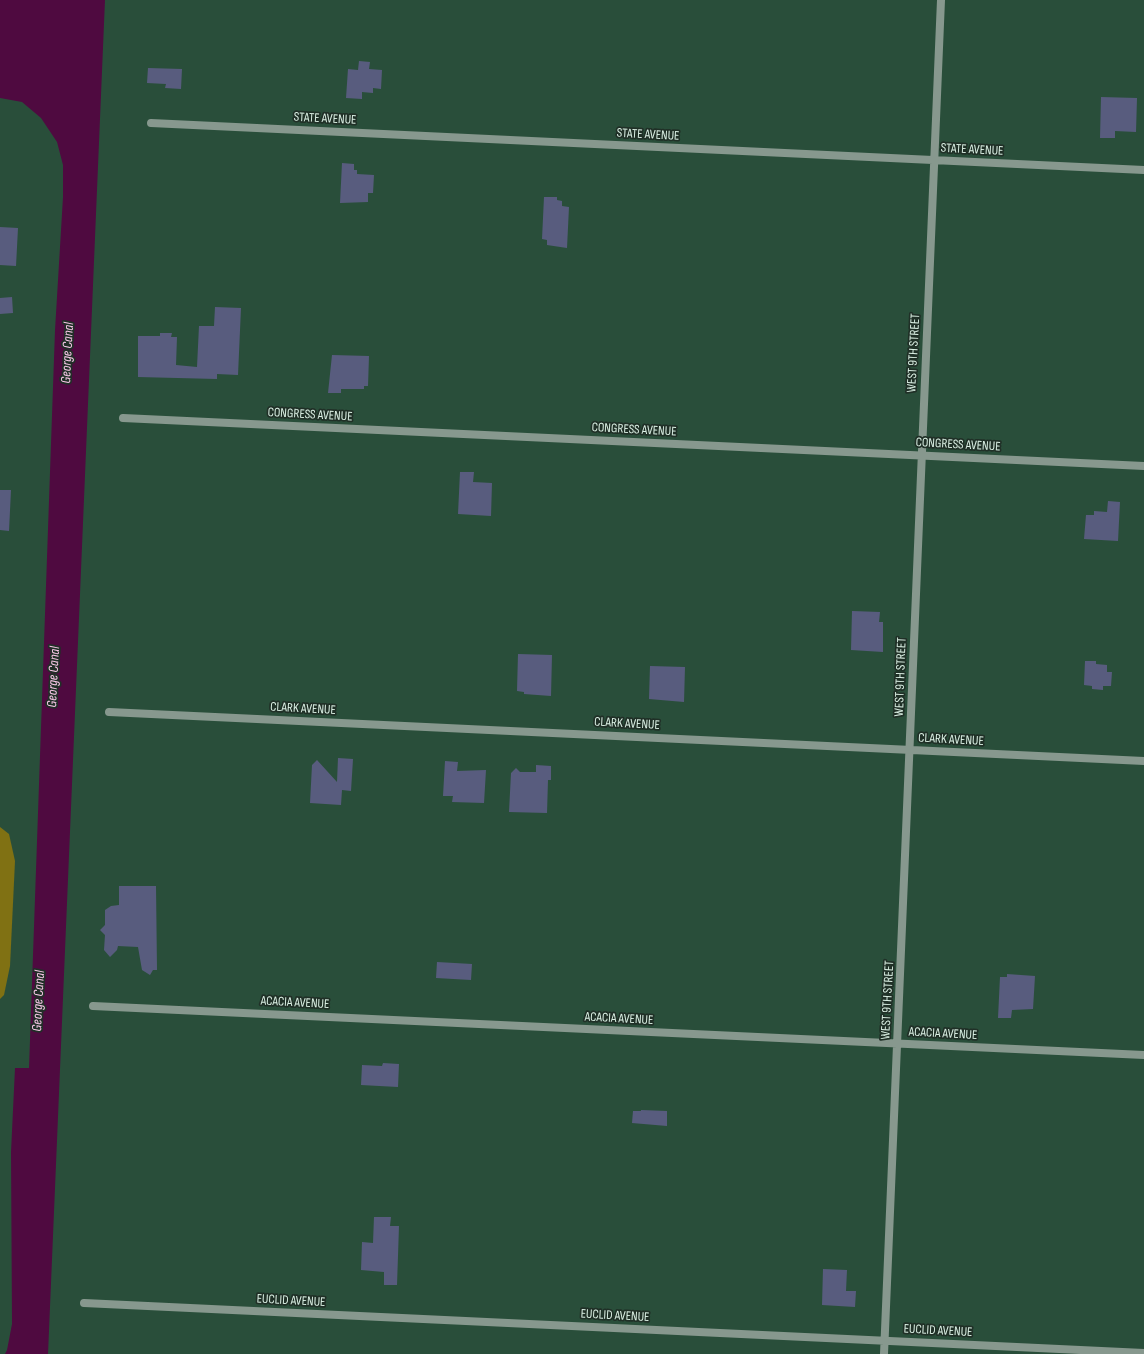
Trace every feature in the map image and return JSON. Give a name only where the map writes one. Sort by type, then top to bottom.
[{"type":"street","name":"WEST 9TH STREET","points":[[884,1354],[941,0]]},
{"type":"street","name":"STATE AVENUE","points":[[151,123],[1144,170]]},
{"type":"street","name":"CONGRESS AVENUE","points":[[123,418],[1144,466]]},
{"type":"street","name":"CLARK AVENUE","points":[[109,712],[1144,761]]},
{"type":"street","name":"ACACIA AVENUE","points":[[93,1006],[1144,1055]]},
{"type":"street","name":"EUCLID AVENUE","points":[[84,1303],[1144,1353]]},
{"type":"shaded area","points":[[0,827],[9,834],[15,861],[10,966],[4,995],[0,999]]},
{"type":"water","name":"George Canal","points":[[0,0],[105,0],[48,1354],[5,1354],[12,1324],[11,1152],[15,1068],[29,1068],[55,330],[63,197],[63,165],[57,142],[41,118],[22,102],[0,98]]},
{"type":"building","points":[[359,61],[370,62],[369,69],[382,70],[381,89],[373,88],[373,93],[362,92],[362,99],[346,98],[348,69],[358,70]]},
{"type":"building","points":[[148,68],[182,69],[181,89],[165,88],[166,84],[147,83]]},
{"type":"building","points":[[1101,97],[1137,98],[1136,132],[1115,131],[1115,138],[1100,138]]},
{"type":"building","points":[[342,163],[354,164],[354,170],[357,170],[357,174],[374,175],[373,193],[368,193],[368,202],[340,203]]},
{"type":"building","points":[[544,197],[557,197],[557,200],[562,201],[562,206],[569,207],[567,248],[547,245],[547,240],[542,239]]},
{"type":"building","points":[[0,227],[18,228],[16,266],[0,265]]},
{"type":"building","points":[[12,297],[13,313],[0,314],[0,298]]},
{"type":"building","points":[[215,307],[241,308],[238,375],[217,374],[217,379],[138,377],[138,336],[160,336],[160,333],[172,333],[171,337],[177,337],[176,365],[197,367],[199,326],[214,326]]},
{"type":"building","points":[[332,355],[369,356],[368,386],[364,386],[364,389],[341,389],[341,393],[328,393]]},
{"type":"building","points":[[460,472],[474,472],[473,482],[492,483],[491,516],[458,514]]},
{"type":"building","points":[[0,490],[11,490],[9,531],[0,530]]},
{"type":"building","points":[[1108,501],[1120,502],[1118,541],[1084,539],[1086,515],[1094,515],[1094,511],[1107,512]]},
{"type":"building","points":[[852,611],[880,612],[879,622],[883,622],[883,652],[851,650]]},
{"type":"building","points":[[518,654],[552,655],[551,696],[524,694],[524,692],[517,691]]},
{"type":"building","points":[[1085,661],[1096,661],[1096,664],[1107,665],[1107,672],[1112,672],[1111,686],[1103,686],[1103,690],[1092,689],[1092,686],[1084,685]]},
{"type":"building","points":[[650,666],[685,667],[684,702],[649,699]]},
{"type":"building","points":[[338,758],[353,759],[351,791],[342,790],[341,805],[310,803],[312,765],[317,760],[337,782]]},
{"type":"building","points":[[445,761],[458,762],[457,771],[486,770],[484,803],[452,802],[453,796],[443,796]]},
{"type":"building","points":[[536,765],[551,766],[551,780],[548,780],[547,813],[509,812],[511,773],[516,768],[520,772],[536,772]]},
{"type":"building","points":[[119,886],[156,886],[157,970],[153,970],[150,975],[142,970],[138,947],[118,946],[117,950],[110,957],[104,950],[105,935],[100,930],[105,925],[105,910],[111,906],[119,905]]},
{"type":"building","points":[[437,962],[472,964],[471,980],[436,978]]},
{"type":"building","points":[[1007,974],[1035,976],[1033,1009],[1012,1010],[1011,1018],[998,1018],[1000,977],[1007,977]]},
{"type":"building","points":[[383,1063],[399,1064],[398,1087],[361,1085],[362,1065],[382,1066]]},
{"type":"building","points":[[633,1111],[667,1111],[667,1126],[632,1123]]},
{"type":"building","points":[[374,1217],[391,1217],[390,1226],[399,1226],[397,1285],[384,1285],[384,1272],[361,1270],[362,1242],[373,1243]]},
{"type":"building","points":[[823,1269],[847,1270],[846,1291],[856,1291],[855,1307],[822,1305]]}]
